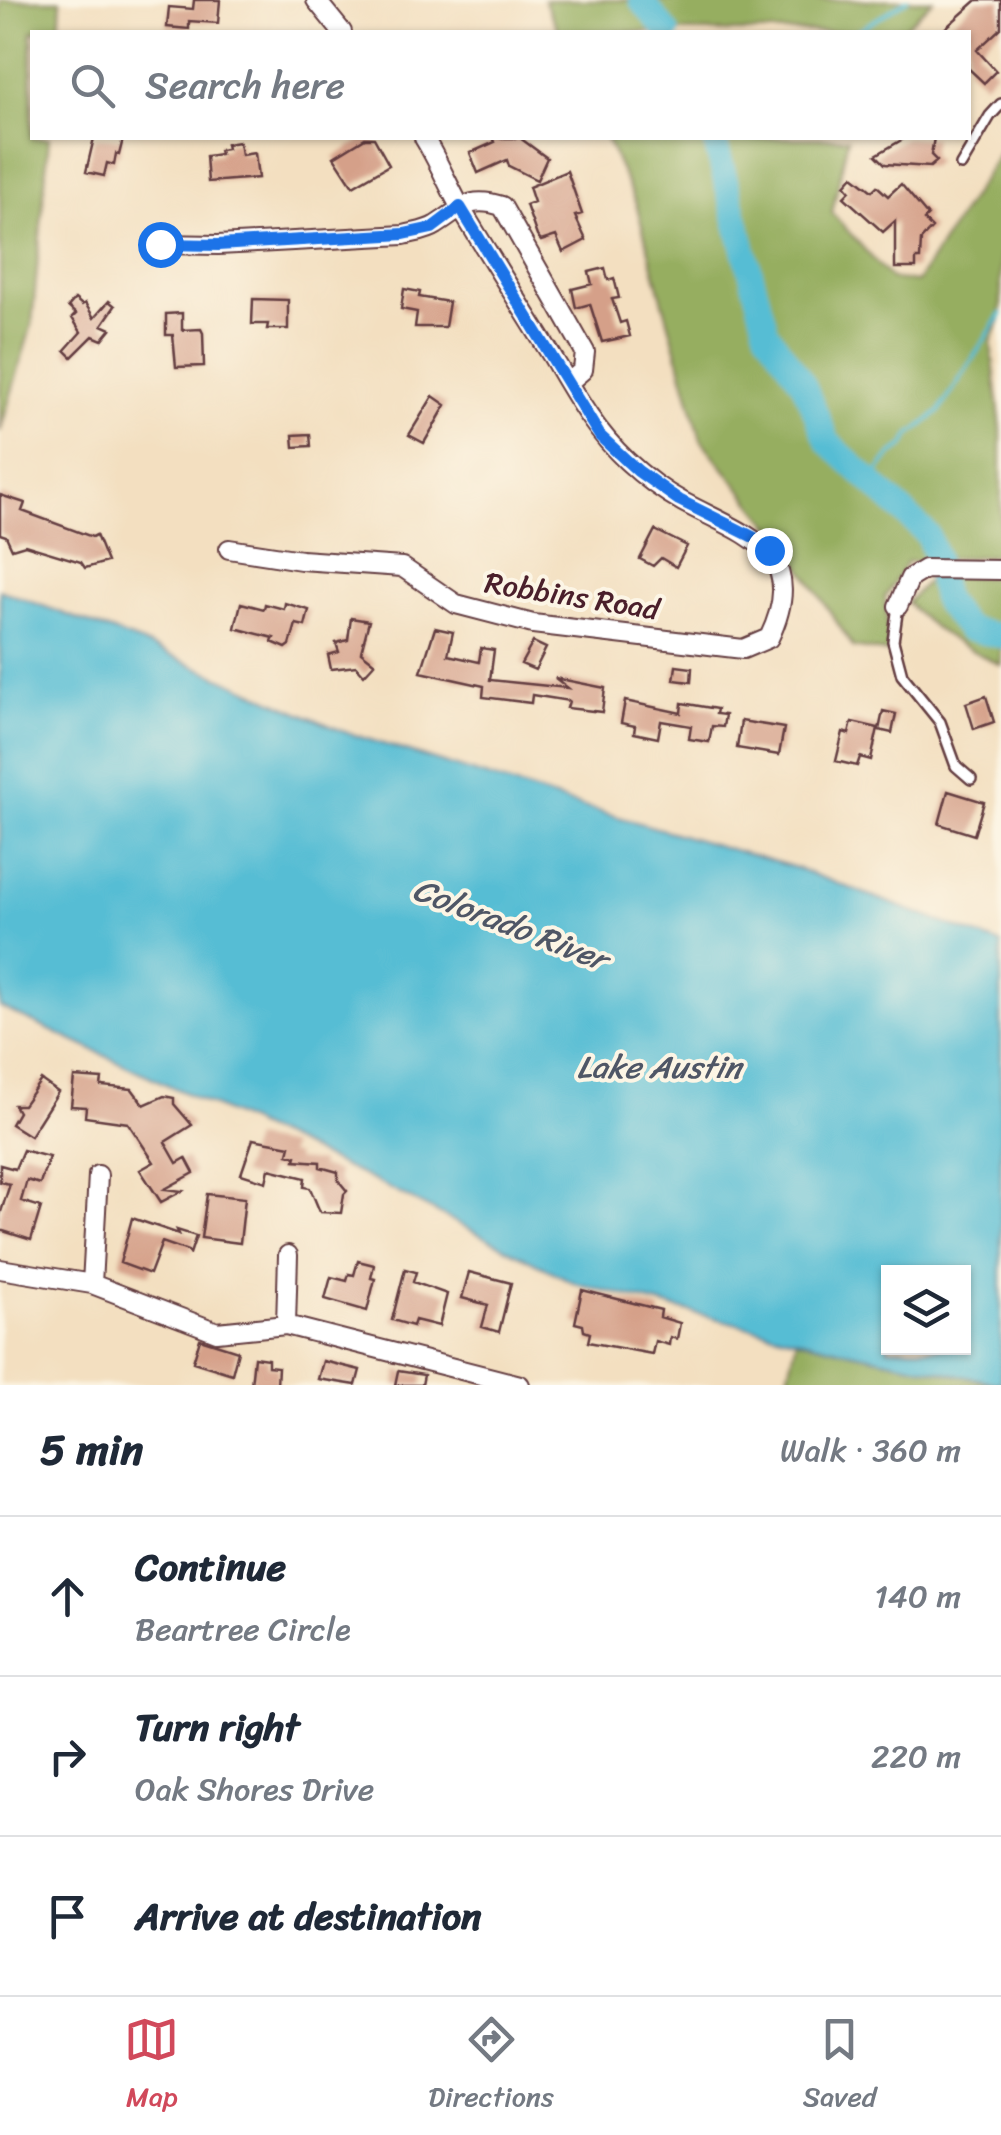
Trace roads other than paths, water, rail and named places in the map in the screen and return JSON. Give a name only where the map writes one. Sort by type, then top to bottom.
[{"type":"street","points":[[316,0],[340,30]]},
{"type":"street","points":[[160,244],[218,245],[404,234],[432,228],[460,207],[482,200],[502,206],[585,352],[583,370],[568,383],[460,207],[425,140]]},
{"type":"street","name":"Robbins Road","points":[[229,549],[302,560],[402,567],[456,604],[533,624],[743,649],[769,638],[781,613],[780,580],[769,550],[755,538],[679,500],[638,471],[600,436],[568,383]]},
{"type":"street","points":[[898,606],[910,578],[925,569],[1001,570]]},
{"type":"street","points":[[92,1284],[98,1175]]},
{"type":"street","points":[[286,1326],[288,1254]]},
{"type":"street","points":[[0,1269],[92,1284],[217,1332],[286,1326],[520,1385]]},
{"type":"lane","points":[[961,165],[1001,104]]},
{"type":"lane","points":[[898,606],[893,641],[902,675],[940,722],[956,766],[971,779]]},
{"type":"water","name":"Lake Austin","points":[[0,590],[140,642],[342,731],[580,806],[793,867],[1001,944],[1001,1384],[846,1351],[575,1283],[375,1181],[0,1007]]},
{"type":"waterway","points":[[641,0],[665,30]]},
{"type":"waterway","points":[[859,30],[907,0]]},
{"type":"waterway","points":[[715,140],[767,332],[803,383],[828,442],[927,534],[936,557]]},
{"type":"waterway","points":[[870,481],[910,435],[939,412],[1001,314]]},
{"type":"waterway","points":[[939,576],[944,601],[967,629],[1001,636]]},
{"type":"water label","name":"Colorado River","points":[[510,924]]}]
